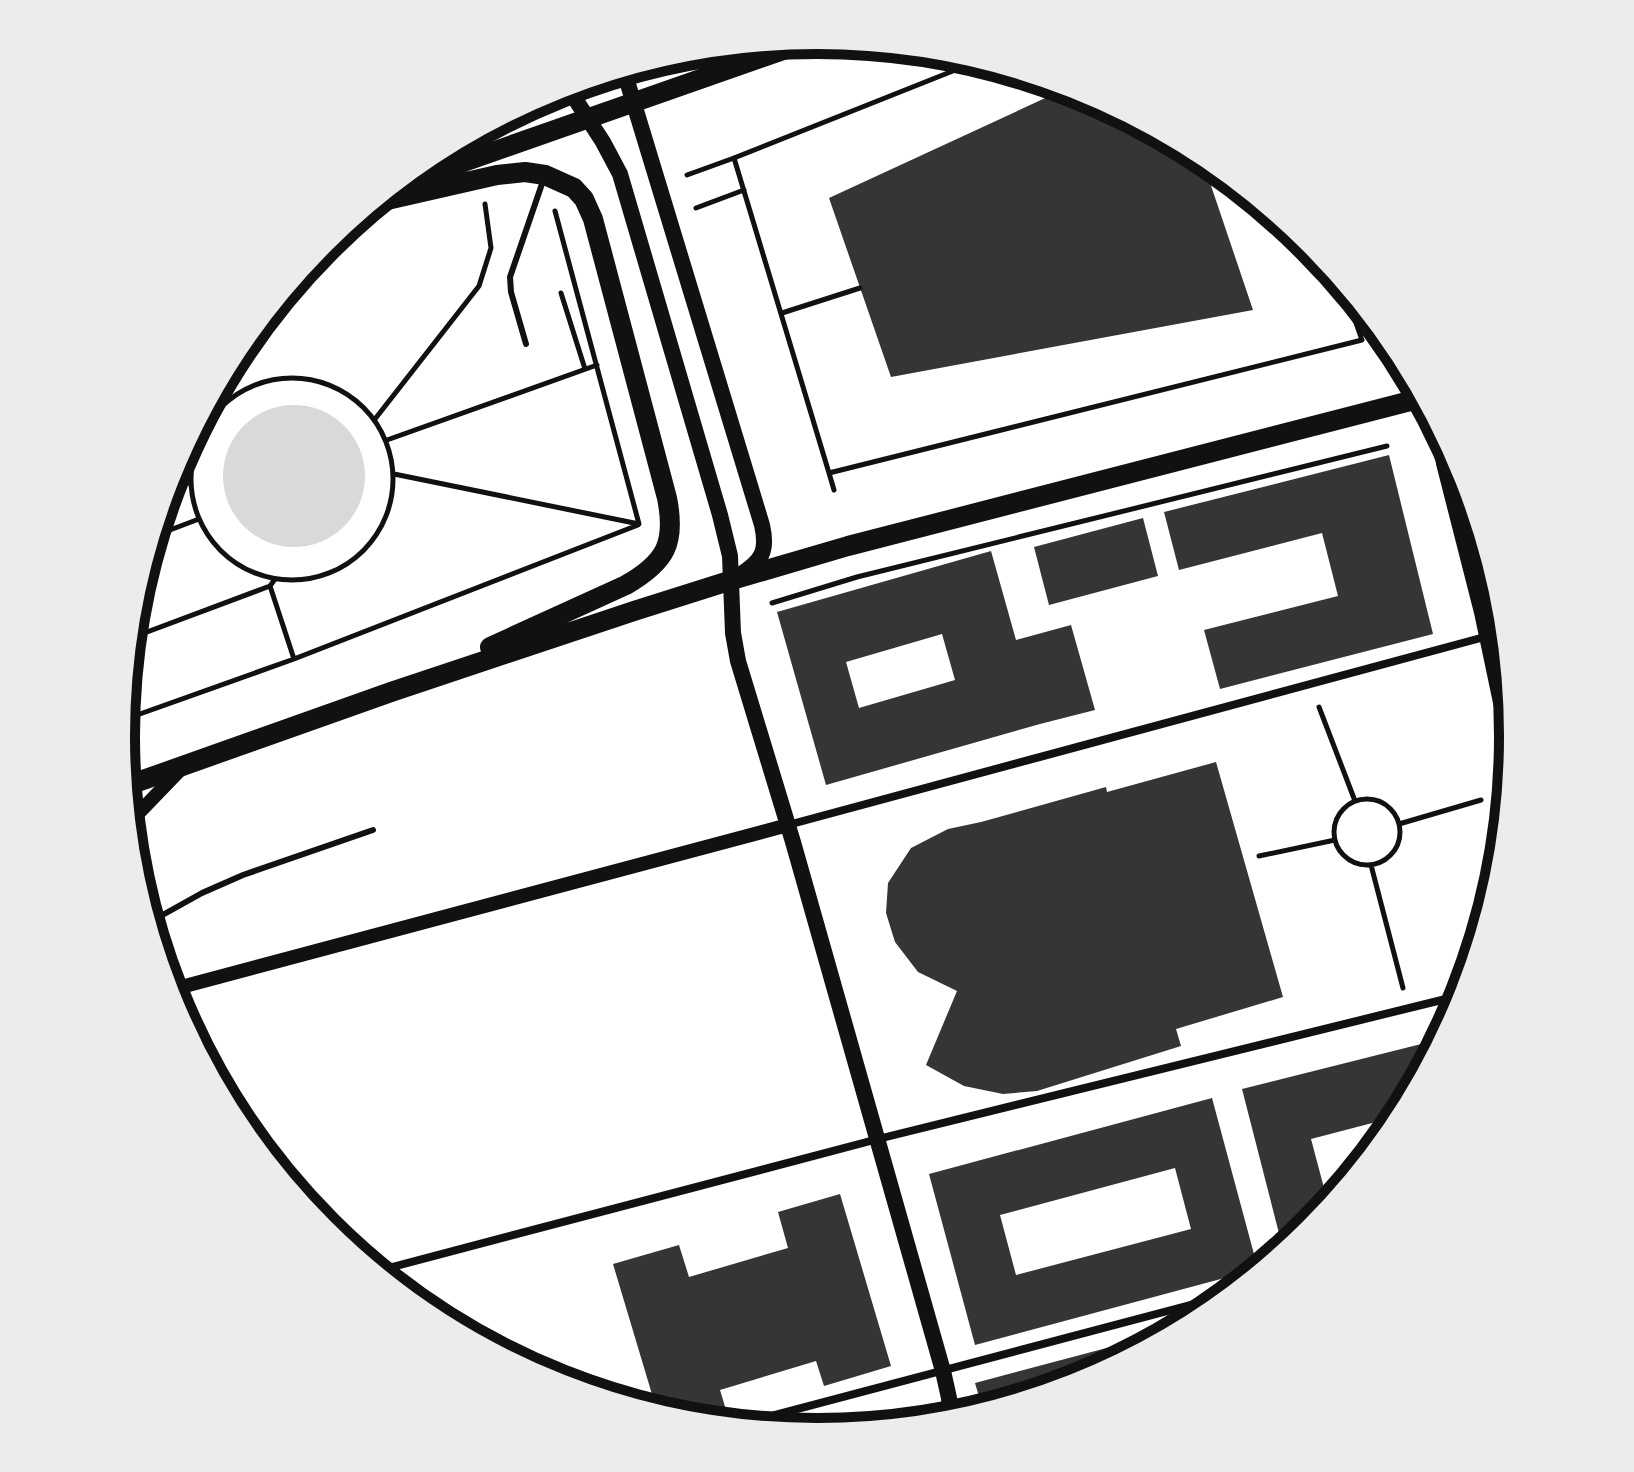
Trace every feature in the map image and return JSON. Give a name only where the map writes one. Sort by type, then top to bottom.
[{"type":"main road","points":[[433,172],[766,56]]},
{"type":"main road","points":[[627,81],[764,535],[765,545],[760,558],[754,566],[732,580]]},
{"type":"main road","points":[[575,99],[612,157],[626,192],[720,515],[730,556],[733,633],[738,661],[878,1139],[943,1371],[949,1405]]},
{"type":"main road","points":[[391,692],[644,575],[659,559],[671,533],[667,498],[593,219],[584,199],[574,188],[561,181],[525,172],[497,175],[399,197]]},
{"type":"main road","points":[[136,782],[391,692],[732,580],[848,546],[1411,401]]},
{"type":"main road","points":[[1458,503],[1483,589]]},
{"type":"street","points":[[183,987],[1491,635]]},
{"type":"street","points":[[140,812],[185,765]]},
{"type":"street","points":[[390,1268],[878,1139],[1446,999]]},
{"type":"street","points":[[769,1417],[1195,1304]]},
{"type":"lane","points":[[526,344],[511,292],[510,277],[545,175]]},
{"type":"lane","points":[[159,917],[243,875],[373,830]]},
{"type":"path","points":[[687,175],[958,69]]},
{"type":"path","points":[[734,158],[834,490]]},
{"type":"path","points":[[696,208],[744,190]]},
{"type":"path","points":[[552,201],[599,364],[643,537]]},
{"type":"path","points":[[375,419],[479,286],[491,248],[485,204]]},
{"type":"path","points":[[782,313],[860,288]]},
{"type":"path","points":[[561,293],[585,369]]},
{"type":"path","points":[[829,473],[1362,340],[1353,315]]},
{"type":"path","points":[[387,440],[599,364]]},
{"type":"path","points":[[194,458],[191,482],[193,501],[212,541],[230,559],[251,571],[275,579],[311,579],[345,565],[372,542],[390,510],[394,474],[387,440],[375,419],[348,394],[314,380],[277,379],[242,390],[217,411]]},
{"type":"path","points":[[772,603],[857,577],[1387,446]]},
{"type":"path","points":[[394,474],[639,524]]},
{"type":"path","points":[[183,485],[191,482]]},
{"type":"path","points":[[167,531],[199,519]]},
{"type":"path","points":[[135,716],[294,659],[639,524]]},
{"type":"path","points":[[143,632],[270,586],[275,579]]},
{"type":"path","points":[[270,586],[294,659]]},
{"type":"path","points":[[1319,707],[1355,801]]},
{"type":"path","points":[[1369,799],[1382,802],[1393,811],[1399,824],[1394,851],[1384,860],[1371,865],[1358,864],[1345,858],[1336,847],[1333,834],[1335,820],[1343,808],[1355,801],[1369,799]]},
{"type":"path","points":[[1399,824],[1481,800]]},
{"type":"path","points":[[1259,856],[1335,840]]},
{"type":"path","points":[[1371,865],[1409,1008]]},
{"type":"shaded area","points":[[294,405],[321,410],[344,426],[360,449],[365,476],[360,503],[344,526],[321,542],[294,547],[267,542],[244,526],[228,503],[223,476],[228,449],[244,426],[267,410]]},
{"type":"building","points":[[1051,96],[1119,124],[1208,178],[1253,310],[891,377],[829,198]]},
{"type":"building","points":[[1389,455],[1433,634],[1220,689],[1204,630],[1338,596],[1322,533],[1179,570],[1164,512]]},
{"type":"building","points":[[1143,518],[1158,576],[1049,605],[1034,547]]},
{"type":"building","points":[[991,551],[1016,640],[1071,625],[1095,710],[826,785],[777,612]],"holes":[[[942,634],[955,680],[859,708],[846,662]]]},
{"type":"building","points":[[1216,762],[1283,997],[1176,1029],[1181,1046],[1037,1091],[1003,1094],[964,1086],[926,1065],[957,991],[918,972],[895,942],[886,913],[888,883],[911,848],[948,829],[1106,787],[1107,792]]},
{"type":"building","points":[[1426,1043],[1380,1121],[1311,1139],[1325,1191],[1280,1237],[1242,1089]]},
{"type":"building","points":[[1212,1098],[1255,1258],[1234,1275],[975,1345],[929,1174]],"holes":[[[1175,1168],[1191,1229],[1016,1275],[1000,1215]]]},
{"type":"building","points":[[840,1194],[891,1366],[824,1386],[816,1361],[720,1390],[727,1412],[653,1398],[613,1264],[679,1245],[689,1277],[788,1248],[778,1212]]},
{"type":"building","points":[[1131,1342],[1078,1366],[994,1395],[980,1398],[975,1383]]}]
